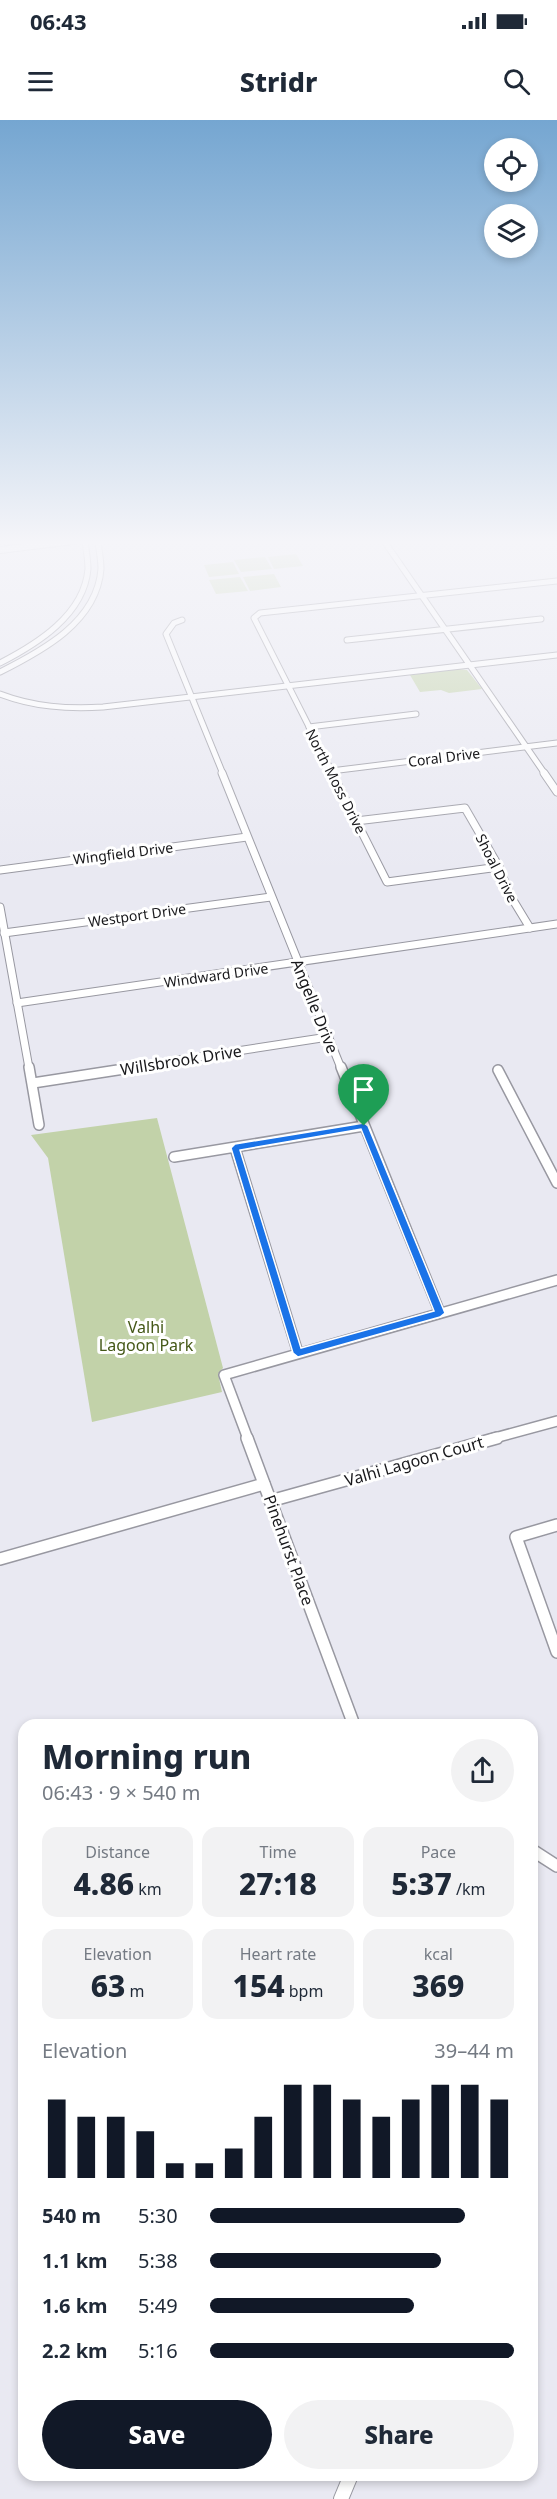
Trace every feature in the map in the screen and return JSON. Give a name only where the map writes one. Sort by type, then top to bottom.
[{"type":"street","points":[[0,663],[17,652]]},
{"type":"street","points":[[0,672],[36,652]]},
{"type":"street","name":"Angelle Drive","points":[[173,652],[440,1313]]},
{"type":"street","name":"North Moss Drive","points":[[271,652],[387,882],[499,867]]},
{"type":"street","points":[[462,652],[557,792]]},
{"type":"street","points":[[0,694],[27,703],[78,708],[191,698],[557,655]]},
{"type":"street","points":[[309,727],[416,714]]},
{"type":"street","name":"Coral Drive","points":[[331,771],[557,743]]},
{"type":"street","name":"Shoal Drive","points":[[356,821],[465,808],[499,867],[510,895],[530,928]]},
{"type":"street","name":"Wingfield Drive","points":[[0,870],[247,837]]},
{"type":"street","name":"Westport Drive","points":[[4,933],[271,897]]},
{"type":"street","points":[[0,907],[39,1125]]},
{"type":"street","name":"Windward Drive","points":[[17,1003],[557,924]]},
{"type":"street","name":"Willsbrook Drive","points":[[33,1083],[328,1037]]},
{"type":"street","points":[[498,1070],[557,1183]]},
{"type":"street","points":[[174,1157],[364,1126]]},
{"type":"street","points":[[235,1148],[298,1353],[557,1280]]},
{"type":"street","points":[[546,1161],[557,1159]]},
{"type":"street","name":"Pinehurst Place","points":[[298,1353],[224,1376],[352,1719]]},
{"type":"street","name":"Valhi Lagoon Court","points":[[270,1502],[557,1421]]},
{"type":"street","points":[[0,1559],[264,1484]]},
{"type":"street","points":[[557,1525],[516,1537],[557,1652]]},
{"type":"street","points":[[538,1854],[557,1865]]},
{"type":"street","points":[[341,2499],[348,2481]]},
{"type":"green space","points":[[467,670],[482,689],[449,693],[441,690],[420,692],[410,675]]},
{"type":"green space","name":"Valhi Lagoon Park","points":[[157,1118],[223,1368],[218,1374],[222,1392],[92,1422],[48,1158],[31,1135]]},
{"type":"route","points":[[364,1126],[440,1313],[298,1353],[235,1148],[364,1126]]}]
